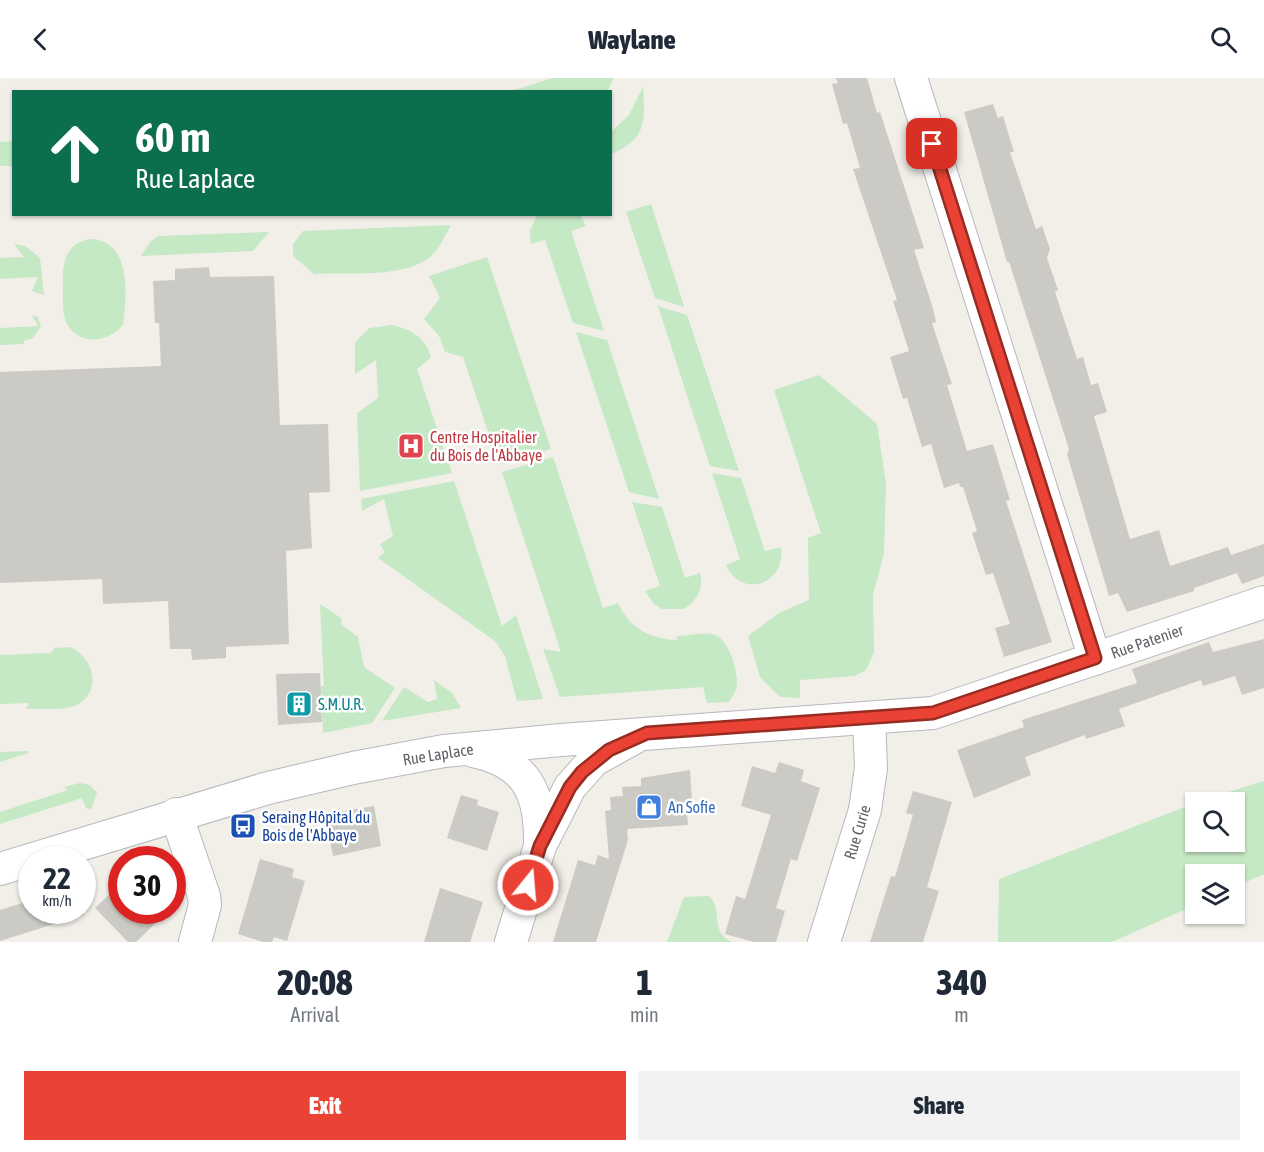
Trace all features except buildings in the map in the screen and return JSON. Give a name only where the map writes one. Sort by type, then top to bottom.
[{"type":"street","points":[[911,78],[1095,658]]},
{"type":"street","name":"Rue Patenier","points":[[880,718],[933,713],[957,707],[1264,602]]},
{"type":"street","name":"Rue Laplace","points":[[0,869],[268,788],[353,768],[461,749],[647,733],[880,718]]},
{"type":"street","name":"Rue Curie","points":[[824,942],[865,810],[880,718]]},
{"type":"street","points":[[550,805],[594,760],[626,741],[647,733]]},
{"type":"street","points":[[511,942],[550,805],[543,771],[555,744],[561,740]]},
{"type":"street","points":[[461,749],[491,756],[518,771],[550,805]]},
{"type":"street","points":[[176,814],[204,896],[205,905],[195,942]]},
{"type":"green space","points":[[552,78],[613,78],[608,90],[515,90]]},
{"type":"green space","points":[[643,87],[644,110],[641,128],[631,142],[612,154],[612,131],[629,115]]},
{"type":"green space","points":[[12,141],[12,166],[0,166],[0,142]]},
{"type":"green space","points":[[651,204],[684,307],[655,298],[626,212]]},
{"type":"green space","points":[[537,216],[581,216],[586,226],[571,231],[604,331],[573,323],[545,240],[531,244],[530,231]]},
{"type":"green space","points":[[451,225],[431,256],[420,263],[391,271],[314,274],[293,256],[293,244],[303,231]]},
{"type":"green space","points":[[269,232],[253,251],[141,256],[150,242],[158,236]]},
{"type":"green space","points":[[89,239],[103,241],[113,248],[120,258],[125,285],[123,325],[109,336],[93,340],[78,336],[72,330],[66,322],[63,306],[63,273],[66,258],[74,246]]},
{"type":"green space","points":[[14,244],[25,246],[40,258],[44,295],[32,291],[38,277],[0,279],[0,258],[24,257]]},
{"type":"green space","points":[[487,257],[551,449],[499,464],[463,357],[445,352],[439,336],[424,319],[440,298],[429,276]]},
{"type":"green space","points":[[658,306],[687,315],[739,471],[710,466]]},
{"type":"green space","points":[[32,315],[38,317],[41,326],[33,338],[24,341],[24,344],[0,345],[0,328],[38,326]]},
{"type":"green space","points":[[392,325],[417,335],[425,344],[431,357],[417,369],[452,473],[360,491],[357,413],[378,398],[376,360],[355,374],[355,343],[369,328]]},
{"type":"green space","points":[[576,332],[607,340],[659,499],[629,492]]},
{"type":"green space","points":[[819,375],[877,424],[886,483],[884,553],[873,595],[874,652],[866,670],[855,676],[800,680],[800,698],[780,697],[760,677],[748,636],[779,613],[809,600],[808,538],[821,533],[774,390]]},
{"type":"green space","points":[[553,457],[603,608],[618,603],[634,625],[658,637],[677,640],[677,636],[706,633],[720,638],[732,657],[737,679],[734,694],[729,702],[707,703],[703,687],[560,697],[543,649],[561,652],[502,472]]},
{"type":"green space","points":[[712,473],[741,478],[765,551],[781,547],[781,560],[777,570],[761,583],[742,582],[733,576],[726,565],[740,559]]},
{"type":"green space","points":[[454,481],[502,626],[516,615],[543,699],[517,701],[505,656],[495,641],[378,558],[385,552],[380,544],[393,536],[384,499],[362,511],[361,499]]},
{"type":"green space","points":[[632,502],[662,507],[685,578],[700,573],[701,584],[698,594],[693,602],[684,609],[662,609],[654,604],[645,591],[660,586]]},
{"type":"green space","points":[[320,604],[341,618],[342,625],[358,637],[364,667],[395,688],[372,723],[323,733],[321,686],[324,686]]},
{"type":"green space","points":[[70,647],[79,652],[90,667],[92,685],[83,701],[69,708],[57,709],[26,709],[29,703],[0,704],[0,655],[51,653],[54,648]]},
{"type":"green space","points":[[434,680],[452,693],[461,708],[382,721],[404,687],[428,702],[437,699]]},
{"type":"green space","points":[[28,751],[28,753],[0,762],[0,752]]},
{"type":"green space","points":[[1264,781],[1264,874],[1245,883],[1245,864],[1185,864],[1185,909],[1112,942],[998,942],[999,879],[1185,807],[1185,852],[1245,852],[1245,792],[1229,792]]},
{"type":"green space","points":[[80,783],[90,785],[97,793],[91,809],[86,808],[82,798],[0,824],[0,812],[68,790],[64,787]]},
{"type":"green space","points":[[709,896],[716,908],[721,933],[732,942],[667,942],[684,897]]},
{"type":"place","name":"Centre Hospitalier du Bois de l'Abbaye","points":[[411,446]]},
{"type":"place","name":"S.M.U.R.","points":[[299,704]]},
{"type":"place","name":"An Sofie","points":[[649,807]]},
{"type":"place","name":"Seraing Hôpital du Bois de l'Abbaye","points":[[243,826]]},
{"type":"route","points":[[528,885],[540,846],[570,787],[594,760],[626,741],[647,733],[933,713],[957,707],[1095,658],[932,144]]}]
